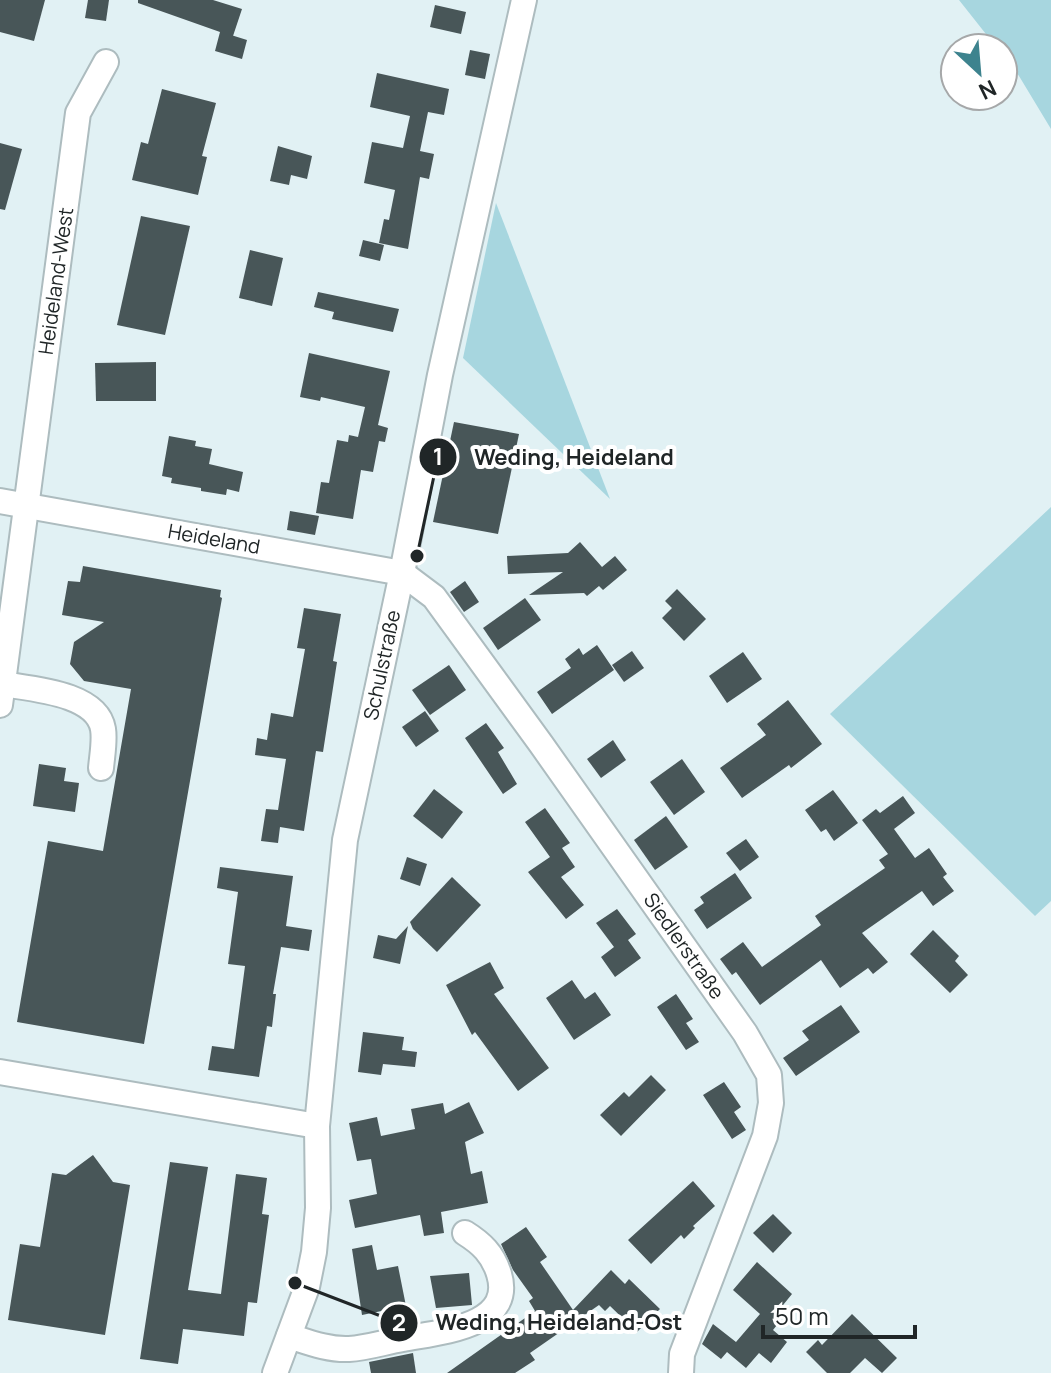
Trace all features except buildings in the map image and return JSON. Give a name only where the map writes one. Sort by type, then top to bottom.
[{"type":"street","name":"Schulstraße","points":[[275,1373],[307,1287],[314,1252],[318,1208],[317,1126],[345,840],[402,573],[440,375],[524,0]]},
{"type":"street","name":"Heideland-West","points":[[26,506],[78,113],[106,62]]},
{"type":"street","name":"Heideland","points":[[0,501],[402,573]]},
{"type":"street","points":[[26,506],[1,694],[76,698],[91,710],[103,727],[101,768]]},
{"type":"street","name":"Siedlerstraße","points":[[402,573],[434,597],[443,609],[689,952],[742,1029],[769,1075],[771,1103],[765,1136],[682,1354],[681,1373]]},
{"type":"street","points":[[0,1072],[317,1126]]},
{"type":"street","points":[[289,1336],[326,1348],[349,1349],[458,1329],[475,1322],[492,1311],[501,1299],[502,1283],[483,1244],[465,1233]]},
{"type":"shaded area","points":[[959,0],[1051,0],[1051,129],[1019,76],[1019,32],[984,32]]},
{"type":"shaded area","points":[[496,203],[610,499],[463,358]]},
{"type":"shaded area","points":[[1051,507],[1051,901],[1035,916],[830,714]]},
{"type":"place","name":"Weding, Heideland","points":[[417,556]]},
{"type":"place","name":"Weding, Heideland-Ost","points":[[295,1283]]}]
